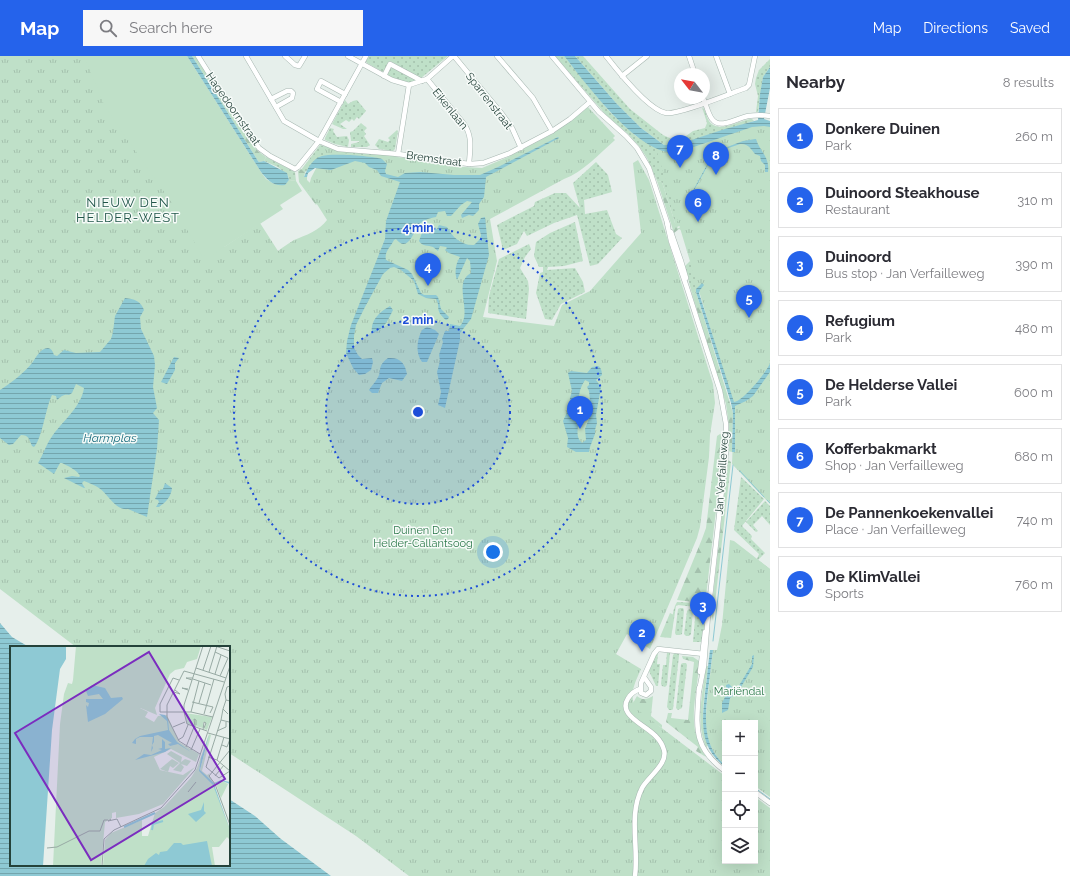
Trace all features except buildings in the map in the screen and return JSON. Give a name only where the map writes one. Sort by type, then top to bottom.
[{"type":"street","name":"Hagedoornstraat","points":[[198,56],[227,102],[259,148],[270,156],[295,169],[319,141]]},
{"type":"street","name":"Bremstraat","points":[[246,56],[284,121],[319,141],[338,149],[398,154],[469,164],[483,163],[521,148],[552,132],[590,102]]},
{"type":"street","points":[[285,56],[295,65],[299,66],[305,56]]},
{"type":"street","points":[[348,56],[384,76],[397,82],[409,85],[424,80],[454,56]]},
{"type":"street","points":[[319,141],[366,56]]},
{"type":"street","name":"Sparrenstraat","points":[[454,56],[502,114],[512,128],[521,148]]},
{"type":"street","points":[[497,56],[533,98],[552,132]]},
{"type":"street","name":"Jan Verfailleweg","points":[[552,56],[590,102],[607,120],[631,141],[646,161],[653,178],[671,241],[720,392],[726,424],[726,454],[699,691],[697,726],[700,741],[705,751],[712,761],[722,769]]},
{"type":"street","points":[[606,56],[638,93],[656,108],[666,113],[673,113],[694,104]]},
{"type":"street","points":[[622,76],[647,56]]},
{"type":"street","points":[[689,56],[693,68]]},
{"type":"street","points":[[716,56],[730,94]]},
{"type":"street","points":[[710,99],[730,94],[746,88],[749,85],[755,56]]},
{"type":"street","points":[[384,76],[390,64],[424,80]]},
{"type":"street","name":"Eikenlaan","points":[[424,80],[469,132],[471,144],[469,164]]},
{"type":"street","points":[[341,102],[317,89],[321,81],[345,94]]},
{"type":"street","points":[[398,154],[409,85]]},
{"type":"street","points":[[271,99],[287,91],[291,91],[293,93],[292,98],[276,107]]},
{"type":"street","points":[[706,104],[713,120],[719,124],[747,116],[768,116]]},
{"type":"street","points":[[644,677],[651,687],[651,691],[644,695],[640,693],[640,689],[644,677],[657,649],[704,654]]},
{"type":"street","points":[[635,876],[636,847],[634,815],[637,801],[645,783],[664,759],[663,748],[653,733],[632,717],[627,711],[626,705],[630,695],[640,689]]},
{"type":"street","points":[[758,794],[770,803]]},
{"type":"green space","name":"Duinen Den Helder-Callantsoog","points":[[0,56],[93,56],[224,247],[260,223],[278,251],[294,240],[316,230],[324,224],[327,220],[308,190],[311,178],[327,147],[342,153],[398,157],[464,167],[482,168],[508,157],[552,134],[588,107],[615,136],[613,138],[615,140],[578,172],[490,219],[497,261],[483,317],[554,326],[562,305],[590,291],[641,233],[633,163],[638,160],[649,180],[713,384],[715,403],[700,527],[697,538],[650,649],[627,634],[616,654],[641,669],[633,690],[633,700],[638,710],[722,774],[722,864],[758,864],[758,799],[770,808],[770,876],[409,876],[356,836],[230,754],[230,646],[75,646],[0,589]]},
{"type":"green space","points":[[84,56],[187,56],[266,179],[274,184],[287,182],[289,180],[296,181],[302,191],[280,205],[283,209],[212,255],[202,256],[174,206],[105,107]]},
{"type":"green space","points":[[192,56],[195,56],[250,142],[266,157],[264,161],[258,161]]},
{"type":"green space","points":[[369,56],[448,56],[421,78],[390,61],[383,72],[367,63],[366,61]]},
{"type":"green space","points":[[555,56],[564,56],[609,111],[636,136],[658,149],[682,225],[675,223],[662,182],[657,181],[647,158],[639,146],[628,134],[606,115]]},
{"type":"green space","points":[[575,56],[583,56],[630,109],[663,135],[672,139],[686,136],[693,131],[705,128],[707,123],[702,107],[709,121],[713,125],[723,127],[750,119],[754,121],[676,145],[664,145],[641,128],[616,103]]},
{"type":"green space","points":[[770,59],[770,67],[763,77],[758,112],[756,112],[758,96],[755,84],[756,78],[759,70]]},
{"type":"green space","points":[[392,67],[417,81],[402,81],[388,75],[387,73]]},
{"type":"green space","points":[[345,100],[348,104],[357,100],[366,111],[359,119],[357,117],[354,121],[352,119],[349,122],[346,120],[340,124],[347,129],[343,129],[332,124]]},
{"type":"green space","points":[[361,123],[367,128],[364,131],[366,134],[364,136],[370,145],[367,147],[351,147],[351,144],[359,141],[351,141],[350,132]]},
{"type":"green space","points":[[759,124],[770,126],[770,504],[732,464],[734,417],[733,404],[655,145],[669,151]]},
{"type":"green space","points":[[330,128],[334,129],[333,131],[337,137],[347,136],[349,140],[348,147],[325,140]]},
{"type":"green space","points":[[397,130],[395,149],[393,151],[379,149],[375,145],[379,139],[388,142],[390,140],[388,138]]},
{"type":"green space","points":[[320,145],[338,150],[396,156],[391,176],[349,155],[306,171],[305,173],[301,170]]},
{"type":"green space","points":[[721,155],[726,162],[731,180],[726,189],[722,194],[713,198],[705,193],[695,192],[712,161]]},
{"type":"green space","points":[[266,157],[295,172],[296,181],[289,180],[288,176],[278,167],[264,161]]},
{"type":"green space","points":[[596,162],[608,175],[612,192],[584,200],[585,214],[607,210],[616,234],[622,238],[598,264],[590,266],[577,215],[554,223],[527,236],[524,231],[517,244],[503,250],[497,225],[534,206],[535,202],[555,193],[566,193],[580,208],[573,183]]},
{"type":"green space","points":[[301,169],[305,173],[304,177],[307,177],[307,180],[315,188],[319,200],[316,205],[299,182],[298,171]]},
{"type":"green space","points":[[657,181],[662,182],[675,223],[682,225],[677,227],[682,227],[681,230],[679,229],[674,233]]},
{"type":"green space","points":[[575,222],[583,261],[564,266],[548,267],[547,270],[575,268],[583,282],[585,292],[561,304],[552,320],[545,319],[536,293],[540,273],[543,272],[543,267],[539,267],[534,256],[536,242],[550,233]]},
{"type":"green space","points":[[529,244],[531,249],[520,268],[528,281],[529,289],[526,319],[488,313],[489,296],[499,259]]},
{"type":"green space","points":[[690,261],[704,281],[696,292],[692,294],[685,266]]},
{"type":"green space","points":[[696,292],[733,413],[732,452],[728,451],[729,426],[726,404],[692,294]]},
{"type":"green space","points":[[720,434],[723,436],[724,442],[704,613],[700,613],[701,603],[677,600],[706,528],[717,436]]},
{"type":"green space","points":[[728,460],[731,462],[713,621],[711,614]]},
{"type":"green space","points":[[741,477],[764,499],[742,526],[752,536],[751,539],[765,553],[758,560],[770,569],[770,581],[757,559],[759,554],[734,530]]},
{"type":"green space","points":[[765,501],[770,506],[770,525],[762,516],[753,525],[758,531],[756,532],[746,522]]},
{"type":"green space","name":"Mariëndal","points":[[730,540],[734,541],[770,569],[770,797],[758,788],[758,720],[722,720],[722,762],[712,749],[709,741],[706,713],[712,655],[713,650],[717,650],[722,625]]},
{"type":"green space","points":[[677,602],[701,603],[700,612],[706,614],[702,642],[693,642],[696,607],[676,606],[671,638],[673,615]]},
{"type":"green space","points":[[683,608],[684,610],[682,634],[676,635],[678,609]]},
{"type":"green space","points":[[689,609],[693,611],[691,634],[686,636],[684,634],[687,611]]},
{"type":"green space","points":[[670,613],[674,615],[671,638],[660,637]]},
{"type":"green space","points":[[658,652],[657,664],[660,664],[658,686],[656,686],[649,671]]},
{"type":"green space","points":[[667,652],[670,653],[667,685],[665,687],[661,684],[663,665],[666,665]]},
{"type":"green space","points":[[675,653],[679,654],[679,656],[673,709],[669,710],[667,707],[673,655]]},
{"type":"green space","points":[[682,656],[693,657],[699,661],[694,704],[694,722],[697,738],[706,757],[696,751],[698,747],[666,722],[668,713],[672,713],[671,718],[688,720],[694,662],[683,659]]},
{"type":"green space","points":[[686,663],[687,665],[682,708],[678,710],[676,708],[681,664]]},
{"type":"green space","points":[[706,666],[708,666],[703,716],[705,736],[708,746],[706,747],[700,717]]},
{"type":"green space","points":[[637,696],[641,699],[645,699],[653,696],[651,716],[662,725],[662,728],[636,712],[633,703]]},
{"type":"water","points":[[187,56],[192,56],[258,161],[264,161],[287,173],[289,180],[285,185],[274,184],[261,172]]},
{"type":"water","points":[[564,56],[575,56],[616,103],[641,128],[664,145],[676,145],[758,120],[763,77],[770,67],[770,88],[764,119],[770,121],[770,127],[752,127],[679,152],[664,151],[648,144],[616,117],[586,84]]},
{"type":"water","points":[[558,137],[559,138],[486,177],[484,197],[479,204],[479,210],[473,216],[469,215],[462,218],[461,215],[472,202],[467,201],[451,216],[447,216],[445,211],[438,212],[436,217],[423,221],[406,243],[403,244],[396,239],[394,240],[387,252],[386,260],[408,270],[412,274],[421,293],[424,295],[436,295],[438,297],[441,309],[449,317],[446,320],[442,317],[436,299],[426,298],[418,294],[414,281],[401,270],[394,267],[390,268],[383,274],[356,325],[354,348],[362,359],[372,358],[373,362],[371,370],[365,374],[359,375],[353,368],[346,353],[347,341],[351,325],[385,239],[386,221],[400,182],[381,176],[377,170],[369,167],[365,163],[355,161],[331,170],[315,168],[308,173],[307,177],[304,177],[311,164],[322,156],[352,155],[382,159],[387,164],[385,171],[386,174],[398,177],[405,173],[420,172],[454,175],[480,175]]},
{"type":"water","points":[[756,139],[768,162],[768,172],[765,172],[765,165],[761,161],[760,156],[755,154],[747,145],[740,144],[717,152],[713,156],[692,194],[705,193],[690,196],[714,152],[743,141]]},
{"type":"water","points":[[485,217],[489,255],[471,319],[460,333],[460,340],[445,408],[438,405],[441,392],[437,372],[440,361],[439,355],[445,331],[449,331],[450,324],[460,326],[463,320],[465,313],[463,284],[471,273],[470,261],[467,258],[457,280],[456,268],[460,257],[449,253],[445,250],[447,248],[446,247],[440,246],[438,251],[433,247],[422,244],[419,241],[423,230],[428,228],[437,229],[439,225],[447,227],[458,240],[465,244],[474,245],[480,239],[481,235],[478,224],[481,218]]},
{"type":"water","points":[[702,283],[704,285],[699,293],[734,402],[743,397],[754,386],[770,363],[770,372],[753,396],[735,406],[735,452],[732,452],[733,413],[731,403],[696,292],[696,289]]},
{"type":"water","name":"Harmplas","points":[[125,298],[137,301],[143,307],[144,310],[140,317],[141,329],[154,356],[155,365],[153,387],[157,408],[153,413],[159,420],[157,449],[147,517],[116,505],[94,485],[84,481],[82,483],[84,488],[64,478],[80,476],[75,470],[62,463],[60,463],[54,474],[38,463],[55,432],[79,402],[84,388],[76,384],[72,393],[69,395],[64,395],[57,400],[56,396],[52,395],[42,430],[34,447],[24,435],[21,435],[13,444],[9,445],[0,438],[0,390],[21,374],[32,363],[40,351],[45,348],[50,349],[54,355],[57,356],[64,350],[76,353],[100,352],[111,339],[115,316]]},
{"type":"water","points":[[390,306],[393,310],[383,327],[372,333],[372,325],[376,317]]},
{"type":"water","points":[[427,327],[435,330],[439,334],[427,362],[422,362],[418,354],[418,342],[422,330]]},
{"type":"water","points":[[174,357],[179,358],[175,363],[175,370],[167,384],[161,382]]},
{"type":"water","points":[[388,358],[399,360],[405,367],[407,374],[402,381],[389,378],[382,383],[378,393],[372,393],[369,390],[379,376],[382,364]]},
{"type":"water","points":[[598,366],[602,374],[596,380],[601,387],[596,415],[597,423],[595,434],[589,452],[576,452],[567,447],[568,438],[563,421],[569,408],[572,391],[568,373],[571,371],[587,373],[592,367]],"holes":[[[585,380],[589,382],[587,387],[589,391],[591,410],[587,412],[590,416],[585,429],[586,440],[582,443],[578,438],[579,395]]]},
{"type":"water","points":[[165,483],[172,488],[171,494],[164,503],[159,507],[156,507],[159,502],[155,499],[159,491],[163,489]]},
{"type":"water","points":[[0,623],[12,637],[27,646],[10,646],[10,866],[230,866],[230,800],[255,816],[281,839],[331,876],[0,876]]},
{"type":"water","points":[[710,650],[713,650],[706,721],[712,749],[722,762],[722,764],[710,751],[706,742],[703,724]]},
{"type":"water","points":[[754,655],[753,667],[738,692],[730,698],[728,710],[722,713],[722,703],[726,695],[726,685],[729,684],[734,689],[737,689],[752,664],[752,656]]},
{"type":"waterway","points":[[713,641],[733,465]]},
{"type":"waterway","points":[[740,471],[764,497]]},
{"type":"waterway","points":[[767,500],[770,503]]},
{"type":"waterway","points":[[758,790],[770,799]]},
{"type":"place","name":"De Pannenkoekenvallei","points":[[680,168]]},
{"type":"place","name":"De KlimVallei","points":[[716,175]]},
{"type":"place","name":"Kofferbakmarkt","points":[[698,222]]},
{"type":"place","name":"Refugium","points":[[428,286]]},
{"type":"place","name":"De Helderse Vallei","points":[[749,318]]},
{"type":"place","name":"Donkere Duinen","points":[[580,429]]},
{"type":"place","name":"Duinoord","points":[[703,625]]},
{"type":"place","name":"Duinoord Steakhouse","points":[[642,652]]},
{"type":"district","name":"NIEUW DEN HELDER-WEST","points":[[128,210]]}]
